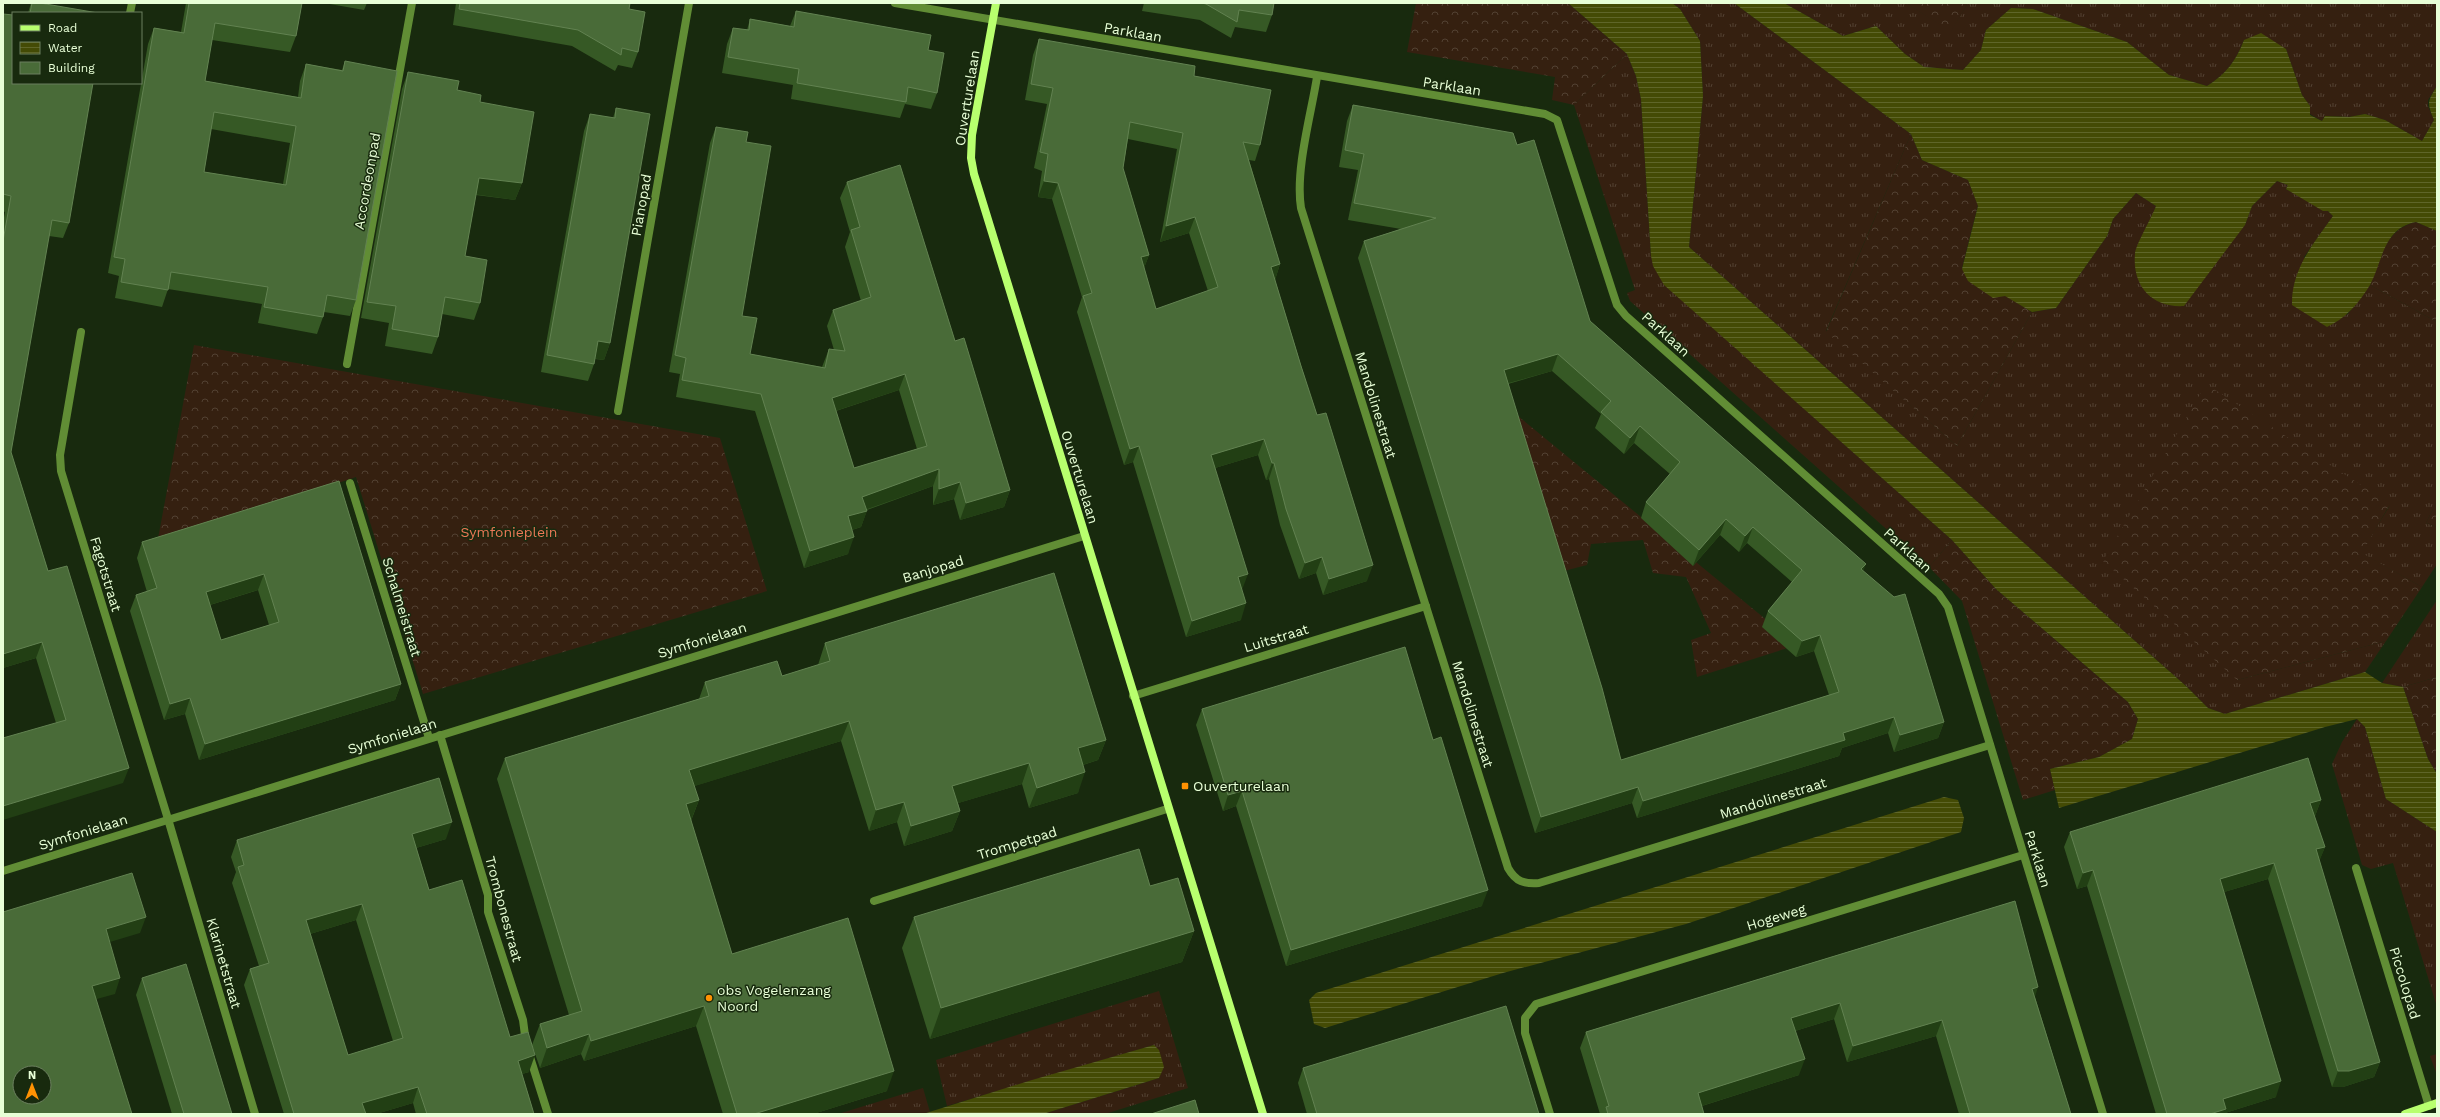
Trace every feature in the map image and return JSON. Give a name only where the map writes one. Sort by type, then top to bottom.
[{"type":"street","name":"Accordeonpad","points":[[347,364],[412,3]]},
{"type":"street","name":"Pianopad","points":[[618,411],[689,3]]},
{"type":"street","name":"Parklaan","points":[[896,3],[1317,77],[1545,114],[1557,120],[1617,305],[1638,326],[1939,594],[1948,607],[2103,1114]]},
{"type":"street","name":"Ouverturelaan","points":[[996,3],[972,135],[971,158],[974,174],[1133,696],[1263,1114]]},
{"type":"street","name":"Mandolinestraat","points":[[1317,77],[1300,176],[1298,193],[1301,208],[1508,868],[1513,876],[1524,883],[1539,883],[1990,745]]},
{"type":"street","name":"Fagotstraat","points":[[81,332],[60,455],[60,466],[168,819]]},
{"type":"street","name":"Schalmeistraat","points":[[350,483],[429,738]]},
{"type":"street","name":"Banjopad","points":[[789,626],[1084,536]]},
{"type":"street","name":"Luitstraat","points":[[1133,696],[1426,606]]},
{"type":"street","name":"Symfonielaan","points":[[3,871],[789,626]]},
{"type":"street","name":"Trombonestraat","points":[[440,735],[488,895],[488,912],[523,1020],[526,1043],[548,1114]]},
{"type":"street","name":"Trompetpad","points":[[874,901],[1168,809]]},
{"type":"street","name":"Klarinetstraat","points":[[168,819],[255,1114]]},
{"type":"street","name":"Hogeweg","points":[[1550,1114],[1525,1033],[1525,1018],[1536,1004],[2023,856]]},
{"type":"street","name":"Piccolopad","points":[[2356,868],[2433,1105]]},
{"type":"street","points":[[2404,1114],[2433,1105]]},
{"type":"green space","points":[[1416,3],[1568,3],[1627,54],[1574,105],[1552,100],[1555,77],[1407,52]]},
{"type":"green space","points":[[1672,3],[1734,3],[1911,134],[1826,331],[1957,446],[2032,312],[2056,308],[2107,236],[2113,219],[2136,193],[2156,206],[2150,224],[2245,225],[2252,206],[2277,181],[2288,185],[2286,189],[2328,211],[2333,216],[2304,257],[2347,315],[2370,285],[2437,322],[2437,501],[2426,523],[2437,527],[2437,564],[2422,587],[2361,553],[2390,505],[2237,680],[2386,641],[2365,672],[2225,714],[2208,708],[2186,686],[1689,247],[1703,96],[1700,41],[1680,9]]},
{"type":"green space","points":[[1784,3],[1906,3],[1951,31],[1968,3],[2437,3],[2437,86],[2428,100],[2428,106],[2434,120],[2422,141],[2385,120],[2365,114],[2349,117],[2325,116],[2322,121],[2310,114],[2310,106],[2302,95],[2286,49],[2244,40],[2238,54],[2230,66],[2220,77],[2207,86],[2169,75],[2127,42],[2033,9],[2011,8],[1986,30],[1981,50],[1963,70],[1924,67],[1905,54],[1876,26],[1843,36]]},
{"type":"green space","points":[[1906,3],[1968,3],[1951,32]]},
{"type":"green space","points":[[1627,54],[1636,76],[1641,99],[1651,256],[1694,311],[1952,540],[1929,567],[1630,301],[1627,293],[1635,290],[1574,105]]},
{"type":"green space","points":[[1911,134],[1922,160],[1968,180],[1978,205],[1962,268],[2032,312],[1957,446],[1826,332]]},
{"type":"green space","points":[[2416,222],[2437,231],[2437,322],[2370,285],[2385,246],[2397,231],[2406,225]]},
{"type":"green space","name":"Symfonieplein","points":[[194,345],[720,438],[767,591],[423,694],[356,477],[157,544]]},
{"type":"green space","points":[[2206,384],[2390,504],[2362,553],[2422,587],[2386,641],[2237,680],[2103,561]]},
{"type":"green space","points":[[1507,407],[1797,645],[1697,677],[1691,640],[1711,633],[1686,577],[1653,573],[1643,540],[1591,544],[1587,565],[1560,572]]},
{"type":"green space","points":[[2437,501],[2437,527],[2426,523]]},
{"type":"green space","points":[[1952,540],[1996,589],[2128,702],[2138,719],[2132,739],[2099,757],[2050,769],[2055,790],[2023,800],[1962,601],[1929,567]]},
{"type":"green space","points":[[2437,600],[2437,677],[2403,687],[2382,683]]},
{"type":"green space","points":[[2437,677],[2437,774],[2428,759],[2403,687]]},
{"type":"green space","points":[[2357,719],[2365,727],[2386,799],[2437,832],[2437,1007],[2393,863],[2371,869],[2362,865],[2332,764],[2342,742]]},
{"type":"green space","points":[[1159,991],[1188,1088],[1105,1114],[1043,1114],[1159,1078],[1154,1045],[947,1106],[936,1060]]},
{"type":"green space","points":[[2437,1054],[2437,1075],[2430,1056]]},
{"type":"green space","points":[[923,1088],[930,1112],[923,1114],[838,1114]]},
{"type":"water","points":[[1568,3],[1672,3],[1680,9],[1700,41],[1703,96],[1689,247],[2186,686],[2208,708],[2225,714],[2365,672],[2382,683],[2403,687],[2428,759],[2437,774],[2437,832],[2386,799],[2365,727],[2357,719],[2325,727],[2059,808],[2050,769],[2099,757],[2132,739],[2138,719],[2128,702],[1996,589],[1952,540],[1664,285],[1653,266],[1651,256],[1641,99],[1636,76],[1627,54]]},
{"type":"water","points":[[1734,3],[1784,3],[1843,36],[1876,26],[1905,54],[1924,67],[1963,70],[1981,50],[1986,30],[2011,8],[2033,9],[2127,42],[2169,75],[2207,86],[2220,77],[2230,66],[2238,54],[2244,40],[2261,33],[2286,49],[2302,95],[2310,106],[2310,115],[2322,121],[2325,116],[2349,117],[2365,114],[2385,120],[2422,141],[2434,120],[2429,103],[2437,86],[2437,231],[2416,222],[2405,225],[2397,231],[2390,238],[2370,285],[2362,298],[2346,315],[2334,324],[2327,327],[2292,305],[2295,280],[2299,269],[2311,247],[2333,216],[2328,211],[2323,211],[2286,189],[2288,185],[2277,181],[2252,206],[2245,225],[2184,306],[2173,306],[2162,303],[2146,293],[2137,276],[2135,266],[2136,250],[2156,206],[2136,193],[2113,219],[2107,236],[2056,308],[2032,312],[2005,296],[1993,298],[1968,281],[1962,269],[1978,206],[1968,180],[1922,160],[1911,134]]},
{"type":"water","points":[[1944,797],[1958,800],[1964,818],[1961,832],[1686,924],[1503,973],[1325,1028],[1314,1024],[1309,1000],[1316,993]]},
{"type":"water","points":[[1154,1045],[1159,1050],[1164,1067],[1159,1078],[1043,1114],[923,1114],[1032,1080]]},
{"type":"building","points":[[32,3],[40,3],[92,12],[30,12]]},
{"type":"building","points":[[189,3],[302,3],[296,36],[215,23],[205,81],[301,98],[306,64],[343,71],[345,61],[397,71],[356,300],[327,295],[323,317],[264,307],[268,287],[171,272],[168,290],[121,282],[125,259],[114,257],[154,28],[184,33]],"holes":[[[214,112],[296,126],[286,185],[204,172]]]},
{"type":"building","points":[[460,3],[630,3],[629,9],[645,12],[638,52],[622,48],[621,55],[578,30],[459,9]]},
{"type":"building","points":[[1202,3],[1274,3],[1272,15],[1239,10],[1237,22]]},
{"type":"building","points":[[796,11],[931,35],[928,50],[944,53],[937,93],[908,87],[906,102],[797,83],[799,69],[728,57],[733,28],[749,30],[750,19],[794,27]]},
{"type":"building","points":[[3,14],[12,15],[12,84],[93,84],[69,223],[52,220],[11,452],[48,571],[67,566],[129,768],[3,806],[3,738],[66,720],[42,642],[3,654],[3,241],[11,196],[3,194]]},
{"type":"building","points":[[1039,39],[1195,66],[1194,76],[1271,90],[1260,145],[1243,142],[1280,264],[1271,267],[1301,366],[1317,415],[1326,413],[1373,565],[1329,579],[1322,557],[1305,563],[1286,509],[1274,463],[1272,463],[1264,439],[1211,455],[1248,574],[1238,577],[1246,603],[1192,621],[1139,446],[1130,449],[1083,296],[1092,293],[1058,183],[1044,181],[1048,154],[1040,152],[1053,88],[1031,84]],"holes":[[[1130,122],[1183,133],[1166,226],[1195,217],[1218,287],[1156,309],[1141,257],[1149,255],[1123,168]]]},
{"type":"building","points":[[408,72],[459,81],[457,90],[481,95],[480,102],[534,112],[522,183],[479,178],[465,256],[487,260],[480,303],[445,297],[438,337],[392,329],[396,306],[367,302]]},
{"type":"building","points":[[1353,105],[1513,133],[1517,145],[1534,140],[1590,321],[1866,564],[1861,569],[1894,597],[1905,594],[1944,722],[1900,735],[1894,717],[1843,733],[1845,740],[1643,801],[1638,787],[1541,817],[1364,241],[1436,218],[1354,203],[1364,154],[1345,150]],"holes":[[[1558,354],[1611,401],[1601,412],[1630,438],[1640,426],[1680,462],[1646,502],[1699,550],[1726,519],[1745,536],[1753,527],[1802,570],[1768,611],[1802,641],[1820,635],[1839,692],[1621,760],[1602,688],[1504,370]]]},
{"type":"building","points":[[616,108],[650,114],[610,343],[598,341],[594,364],[547,355],[590,114],[615,118]]},
{"type":"building","points":[[716,127],[748,132],[746,142],[771,146],[742,316],[757,318],[750,354],[825,368],[829,349],[845,351],[833,310],[871,297],[851,230],[860,227],[847,182],[900,165],[955,341],[964,338],[1010,490],[966,503],[960,482],[939,489],[939,469],[862,497],[867,511],[848,516],[854,537],[810,551],[761,394],[682,380],[686,358],[675,355]],"holes":[[[905,374],[927,446],[854,468],[832,398]]]},
{"type":"building","points":[[339,481],[401,684],[205,744],[190,698],[170,704],[136,595],[157,588],[142,542]],"holes":[[[264,574],[279,622],[221,640],[206,592]]]},
{"type":"building","points":[[1054,573],[1106,740],[1078,748],[1085,772],[1037,788],[1029,763],[952,786],[960,811],[911,826],[904,802],[876,810],[849,721],[689,770],[699,800],[686,804],[732,954],[848,918],[894,1071],[754,1114],[737,1114],[704,1006],[591,1041],[589,1034],[547,1048],[540,1024],[582,1011],[505,758],[709,696],[705,682],[777,661],[782,676],[830,661],[825,643]]},
{"type":"building","points":[[1405,647],[1433,740],[1441,737],[1488,890],[1291,950],[1242,791],[1228,795],[1202,709]]},
{"type":"building","points":[[2308,758],[2321,800],[2310,803],[2325,847],[2316,849],[2380,1062],[2349,1071],[2338,1071],[2274,863],[2220,879],[2281,1081],[2223,1099],[2226,1109],[2210,1114],[2167,1114],[2093,870],[2083,873],[2070,832]]},
{"type":"building","points":[[439,778],[452,822],[412,834],[429,890],[462,880],[510,1037],[528,1032],[535,1055],[518,1061],[534,1114],[427,1114],[418,1087],[362,1103],[366,1114],[294,1114],[250,969],[269,963],[238,867],[244,865],[237,840]],"holes":[[[362,904],[403,1038],[348,1055],[306,920]]]},
{"type":"building","points":[[1139,849],[1150,886],[1178,878],[1194,931],[941,1008],[914,917]]},
{"type":"building","points":[[132,873],[146,917],[106,929],[120,978],[92,986],[132,1114],[3,1114],[3,912]]},
{"type":"building","points":[[2015,901],[2038,987],[2032,989],[2071,1114],[1970,1114],[1942,1020],[1853,1046],[1840,1003],[1791,1018],[1805,1059],[1698,1093],[1704,1114],[1608,1114],[1606,1107],[1609,1106],[1586,1032]]},
{"type":"building","points":[[186,964],[232,1114],[184,1114],[142,978]]},
{"type":"building","points":[[1506,1006],[1539,1114],[1317,1114],[1303,1068]]},
{"type":"building","points":[[1195,1100],[1199,1114],[1151,1114]]},
{"type":"place","name":"Ouverturelaan","points":[[1185,786]]},
{"type":"place","name":"obs Vogelenzang Noord","points":[[709,998]]}]
